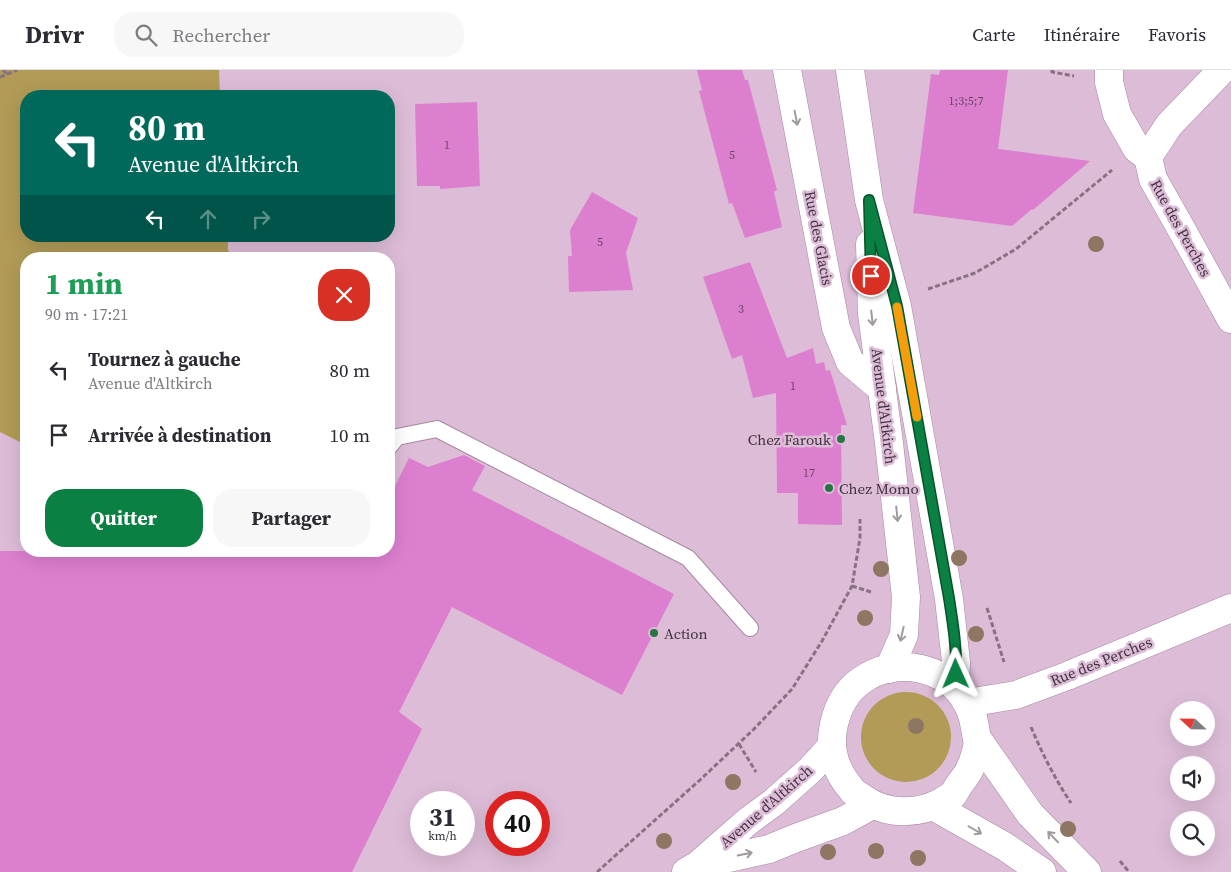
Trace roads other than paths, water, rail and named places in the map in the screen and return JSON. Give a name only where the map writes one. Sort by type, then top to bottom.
[{"type":"street","name":"Rue des Glacis","points":[[787,70],[836,328],[850,362],[882,389]]},
{"type":"street","name":"Avenue d'Altkirch","points":[[850,70],[869,200],[897,306],[944,569],[961,695]]},
{"type":"street","name":"Rue des Perches","points":[[1109,70],[1109,82],[1117,114],[1143,153],[1153,179],[1231,319]]},
{"type":"street","points":[[1143,153],[1222,70]]},
{"type":"street","name":"Avenue d'Altkirch","points":[[869,200],[872,314],[906,597],[904,635],[889,669]]},
{"type":"street","name":"Rue des Perches","points":[[961,695],[1016,695],[1067,676],[1231,608]]},
{"type":"street","points":[[978,741],[971,768],[952,795],[936,805],[915,812],[892,811],[872,804],[854,792],[840,775],[833,755],[832,734],[836,713],[846,695],[862,680],[880,670],[901,666],[922,669],[940,676],[961,695],[975,722],[977,740],[978,741],[1030,814],[1087,872]]},
{"type":"street","name":"Avenue d'Altkirch","points":[[692,868],[810,770],[832,746]]},
{"type":"street","name":"Avenue d'Altkirch","points":[[692,868],[770,849],[843,821],[872,804]]},
{"type":"street","points":[[932,806],[1004,846],[1042,872]]},
{"type":"lane","points":[[395,440],[398,437],[437,428],[688,558],[750,628]]},
{"type":"place","name":"Chez Farouk","points":[[841,439]]},
{"type":"place","name":"Chez Momo","points":[[829,488]]},
{"type":"place","name":"Action","points":[[654,633]]}]
